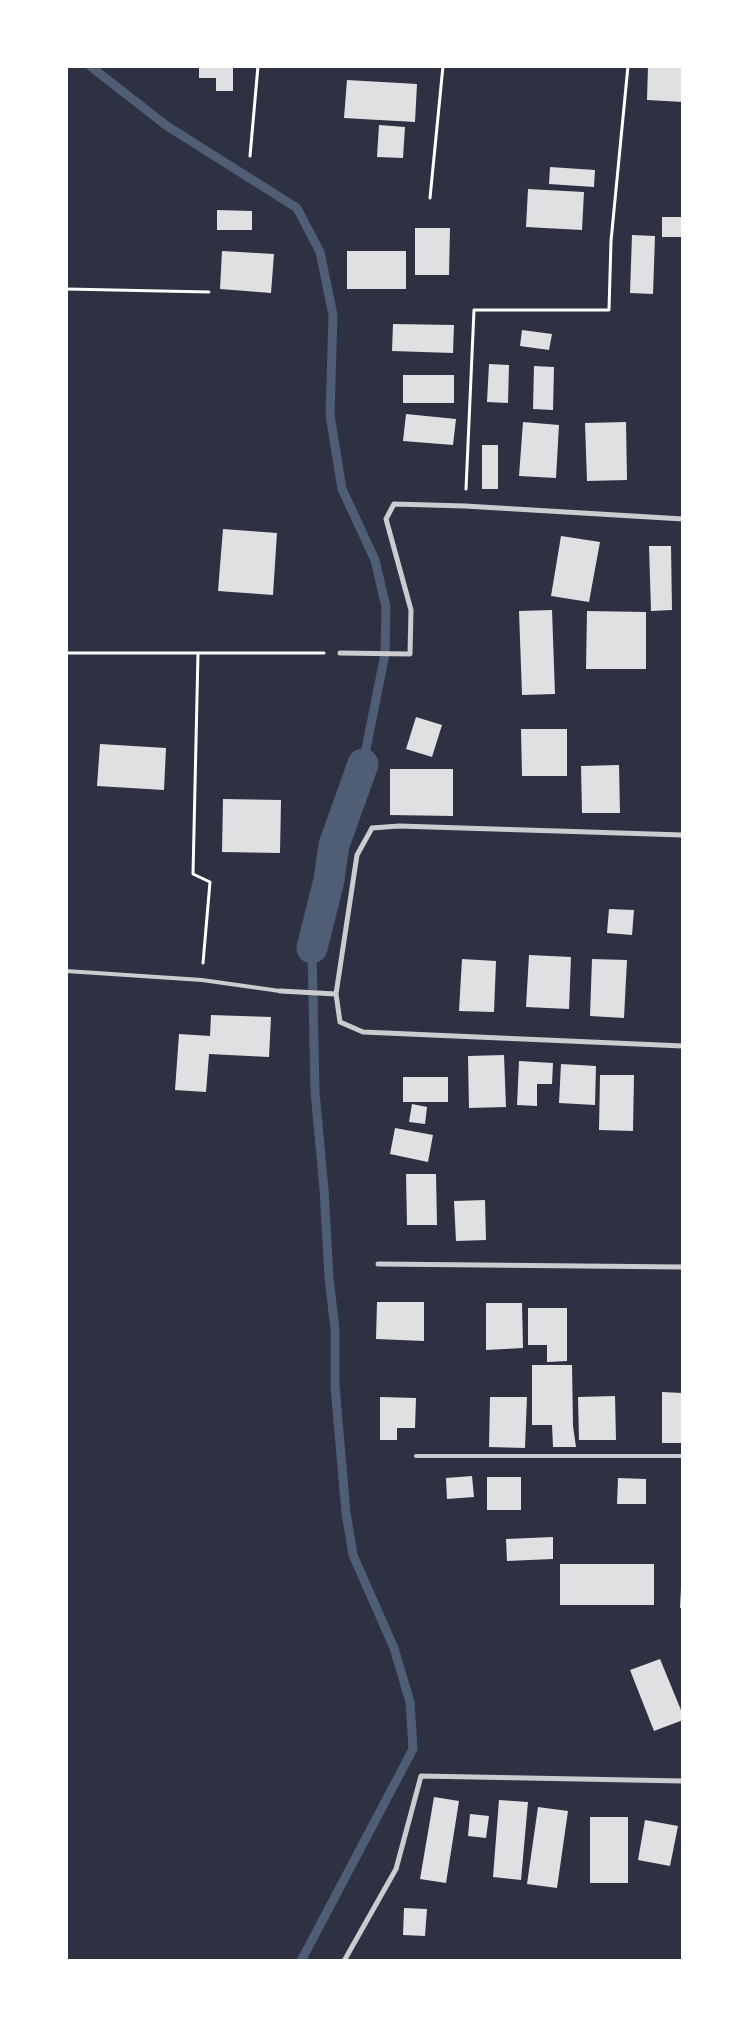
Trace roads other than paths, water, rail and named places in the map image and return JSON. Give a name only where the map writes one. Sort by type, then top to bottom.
[{"type":"street","points":[[340,653],[410,654],[411,610],[386,519],[394,504],[465,506],[683,519]]},
{"type":"street","points":[[683,835],[399,826],[372,828],[357,854],[336,994],[340,1022],[364,1032],[683,1046]]},
{"type":"street","points":[[280,991],[336,994]]},
{"type":"street","points":[[378,1264],[683,1267]]},
{"type":"street","points":[[344,1961],[396,1869],[421,1776],[683,1781]]},
{"type":"lane","points":[[66,971],[202,980],[280,991]]},
{"type":"lane","points":[[416,1456],[683,1456]]},
{"type":"waterway","points":[[90,66],[167,126],[297,208],[320,252],[333,315],[330,415],[342,489],[375,560],[386,607],[385,654],[363,764]]},
{"type":"waterway","points":[[312,948],[329,880],[334,845],[363,764]]},
{"type":"waterway","points":[[301,1961],[413,1749],[410,1702],[394,1648],[353,1555],[346,1513],[335,1386],[335,1329],[329,1278],[324,1189],[315,1092],[312,948]]}]
